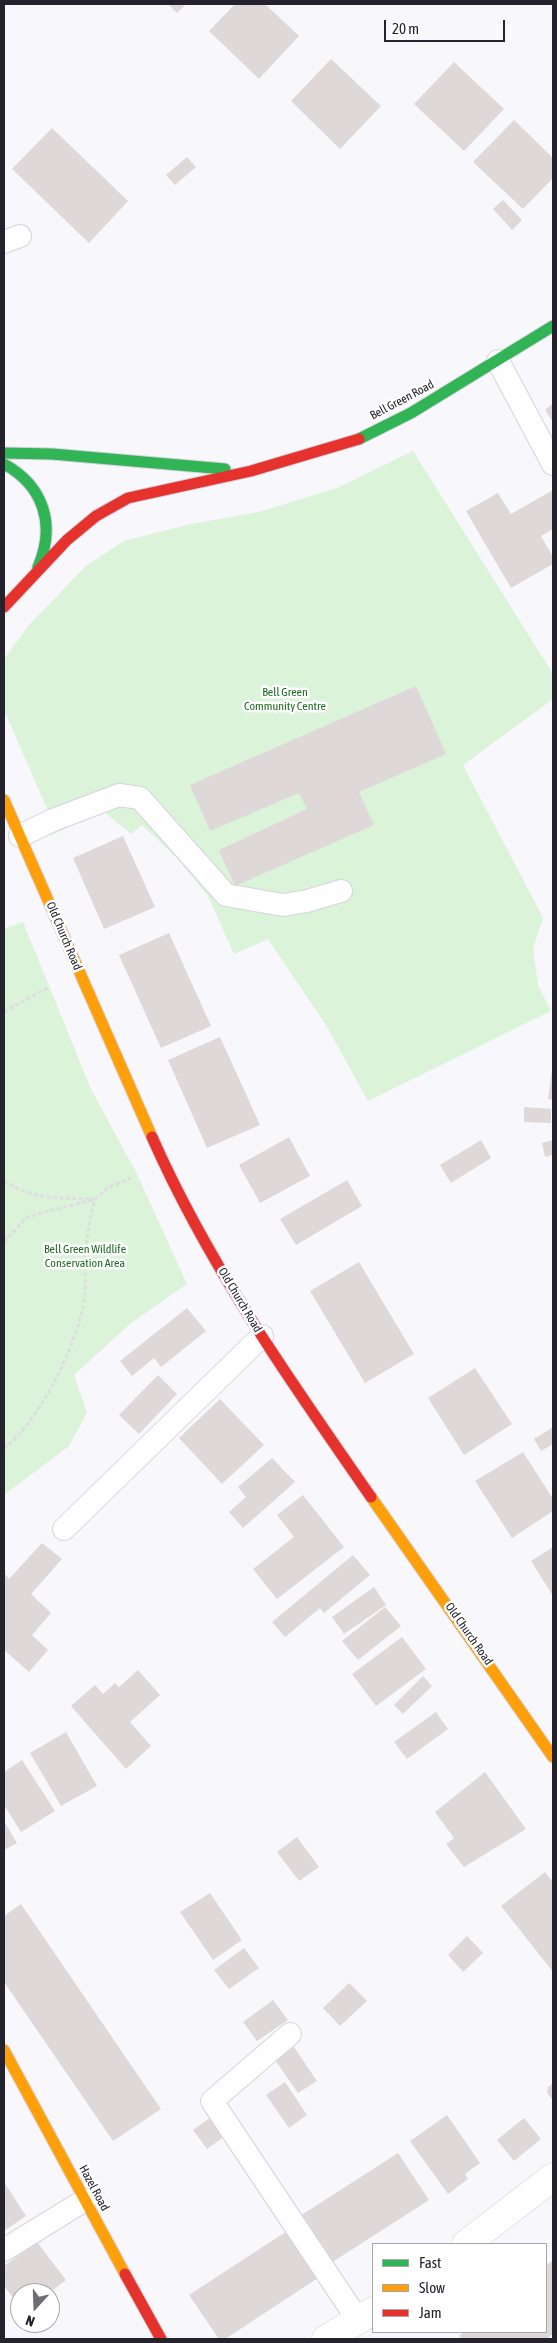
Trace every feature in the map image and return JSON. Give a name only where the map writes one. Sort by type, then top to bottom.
[{"type":"main road","name":"Bell Green Road","points":[[4,607],[36,570],[67,540],[96,516],[128,498],[251,471],[351,443],[411,413],[553,326]]},
{"type":"main road","name":"Bell Green Road","points":[[4,453],[52,454],[251,471]]},
{"type":"main road","name":"Bell Green Road","points":[[4,464],[21,473],[40,499],[48,540],[45,554],[36,570]]},
{"type":"main road","name":"Old Church Road","points":[[4,800],[166,1168],[228,1282],[262,1336],[553,1757]]},
{"type":"main road","name":"Hazel Road","points":[[4,2050],[161,2339]]},
{"type":"street","points":[[467,2243],[553,2177]]},
{"type":"street","points":[[326,2339],[366,2315]]},
{"type":"lane","points":[[498,361],[553,464]]},
{"type":"lane","points":[[20,836],[52,820],[119,795],[140,798],[226,895],[283,905],[307,901],[341,891]]},
{"type":"lane","points":[[64,1529],[262,1336]]},
{"type":"lane","points":[[290,2034],[212,2101],[366,2315]]},
{"type":"lane","points":[[4,2250],[85,2200]]},
{"type":"path","points":[[4,1012],[49,987],[80,974]]},
{"type":"path","points":[[4,1242],[27,1217],[95,1199],[109,1187],[137,1175],[166,1168]]},
{"type":"path","points":[[4,1180],[20,1191],[47,1196],[95,1199]]},
{"type":"path","points":[[4,1448],[24,1428],[46,1398],[74,1335],[84,1302],[88,1224],[95,1199]]},
{"type":"green space","name":"Bell Green Community Centre","points":[[413,451],[553,674],[553,699],[463,765],[543,918],[533,948],[538,985],[551,1011],[368,1101],[326,1025],[268,939],[234,954],[208,896],[176,857],[142,825],[131,834],[103,811],[50,836],[52,820],[4,710],[4,659],[29,625],[86,566],[124,541],[191,524],[259,512],[337,488]]},
{"type":"green space","name":"Bell Green Wildlife Conservation Area","points":[[23,922],[91,1089],[137,1174],[187,1284],[131,1323],[74,1375],[87,1413],[69,1446],[4,1495],[4,929]]},
{"type":"building","points":[[168,4],[186,4],[177,13]]},
{"type":"building","points":[[235,4],[265,4],[299,36],[259,79],[209,31]]},
{"type":"building","points":[[331,59],[381,106],[340,149],[291,101]]},
{"type":"building","points":[[454,62],[504,109],[464,151],[414,104]]},
{"type":"building","points":[[514,120],[553,158],[553,178],[523,209],[473,162]]},
{"type":"building","points":[[52,128],[128,201],[89,243],[12,169]]},
{"type":"building","points":[[187,157],[196,167],[175,185],[166,175]]},
{"type":"building","points":[[503,200],[522,220],[512,230],[493,209]]},
{"type":"building","points":[[553,403],[553,422],[545,410]]},
{"type":"building","points":[[553,490],[553,529],[541,536],[553,557],[553,564],[511,588],[466,511],[498,493],[511,514]]},
{"type":"building","name":"Bell Green Community Centre","points":[[416,686],[446,754],[359,792],[374,825],[235,886],[219,850],[307,809],[299,793],[210,831],[190,785]]},
{"type":"building","points":[[123,836],[155,907],[104,929],[73,858]]},
{"type":"building","points":[[169,933],[211,1026],[161,1048],[119,955]]},
{"type":"building","points":[[220,1037],[260,1125],[207,1148],[168,1060]]},
{"type":"building","points":[[553,1070],[553,1100],[548,1099]]},
{"type":"building","points":[[524,1107],[551,1109],[551,1123],[524,1122]]},
{"type":"building","points":[[289,1137],[310,1176],[260,1203],[239,1165]]},
{"type":"building","points":[[481,1140],[491,1158],[451,1183],[440,1165]]},
{"type":"building","points":[[553,1140],[553,1155],[545,1157],[542,1143]]},
{"type":"building","points":[[347,1180],[362,1206],[296,1245],[280,1219]]},
{"type":"building","points":[[359,1262],[414,1354],[365,1383],[310,1291]]},
{"type":"building","points":[[187,1308],[206,1331],[161,1367],[154,1358],[132,1376],[120,1361]]},
{"type":"building","points":[[475,1368],[512,1424],[464,1455],[428,1398]]},
{"type":"building","points":[[158,1375],[177,1394],[139,1434],[119,1415]]},
{"type":"building","points":[[220,1399],[264,1445],[222,1484],[179,1438]]},
{"type":"building","points":[[553,1427],[553,1444],[541,1451],[534,1439]]},
{"type":"building","points":[[523,1452],[553,1499],[553,1511],[512,1538],[475,1481]]},
{"type":"building","points":[[272,1458],[295,1482],[243,1528],[229,1512],[246,1497],[238,1487]]},
{"type":"building","points":[[303,1495],[344,1547],[277,1599],[253,1569],[294,1537],[277,1515]]},
{"type":"building","points":[[42,1543],[62,1559],[31,1594],[51,1613],[32,1635],[48,1650],[29,1672],[4,1650],[4,1576],[5,1574],[9,1579]]},
{"type":"building","points":[[553,1547],[553,1596],[531,1561]]},
{"type":"building","points":[[353,1555],[370,1575],[324,1613],[320,1608],[285,1637],[272,1622]]},
{"type":"building","points":[[374,1587],[386,1605],[344,1634],[332,1617]]},
{"type":"building","points":[[385,1607],[401,1626],[358,1660],[342,1641]]},
{"type":"building","points":[[402,1637],[426,1669],[376,1706],[352,1674]]},
{"type":"building","points":[[138,1670],[160,1695],[130,1722],[151,1746],[126,1769],[71,1706],[95,1685],[103,1694],[115,1683],[119,1687]]},
{"type":"building","points":[[423,1676],[432,1686],[403,1714],[394,1705]]},
{"type":"building","points":[[436,1712],[448,1729],[407,1759],[394,1742]]},
{"type":"building","points":[[66,1732],[97,1786],[61,1806],[30,1753]]},
{"type":"building","points":[[22,1760],[55,1811],[21,1832],[4,1805],[4,1772]]},
{"type":"building","points":[[485,1772],[526,1829],[464,1867],[446,1844],[454,1838],[435,1812]]},
{"type":"building","points":[[4,1821],[17,1843],[4,1850]]},
{"type":"building","points":[[297,1837],[319,1867],[299,1881],[277,1852]]},
{"type":"building","points":[[545,1872],[553,1882],[553,1972],[501,1906]]},
{"type":"building","points":[[210,1893],[242,1940],[213,1960],[180,1912]]},
{"type":"building","points":[[21,1904],[161,2109],[113,2141],[4,1982],[4,1916]]},
{"type":"building","points":[[467,1936],[483,1953],[463,1972],[448,1955]]},
{"type":"building","points":[[244,1948],[259,1968],[229,1989],[214,1970]]},
{"type":"building","points":[[349,1983],[367,2001],[340,2026],[323,2008]]},
{"type":"building","points":[[273,2000],[288,2020],[257,2041],[243,2022]]},
{"type":"building","points":[[294,2047],[317,2081],[298,2093],[275,2060]]},
{"type":"building","points":[[285,2082],[307,2115],[289,2128],[266,2095]]},
{"type":"building","points":[[553,2083],[553,2100],[547,2093],[548,2087]]},
{"type":"building","points":[[214,2115],[228,2134],[207,2149],[193,2130]]},
{"type":"building","points":[[447,2115],[480,2163],[465,2174],[468,2179],[448,2194],[410,2141]]},
{"type":"building","points":[[524,2118],[541,2139],[514,2161],[497,2140]]},
{"type":"building","points":[[398,2153],[429,2200],[331,2263],[300,2216]]},
{"type":"building","points":[[4,2182],[26,2216],[4,2231]]},
{"type":"building","points":[[287,2231],[318,2278],[225,2339],[219,2339],[189,2295]]},
{"type":"building","points":[[37,2242],[66,2280],[60,2285],[60,2283],[10,2283],[10,2294],[4,2286],[4,2266]]},
{"type":"building","points":[[553,2260],[553,2334],[546,2339],[462,2339],[459,2336],[463,2333],[547,2333],[547,2265]]},
{"type":"traffic: fast","points":[[359,439],[411,413],[553,326]]},
{"type":"traffic: fast","points":[[4,453],[52,454],[225,469]]},
{"type":"traffic: fast","points":[[4,464],[29,483],[43,508],[46,536],[38,567]]},
{"type":"traffic: slow","points":[[4,800],[152,1137]]},
{"type":"traffic: slow","points":[[371,1497],[553,1757]]},
{"type":"traffic: slow","points":[[4,2050],[125,2274]]},
{"type":"traffic: jam","points":[[4,607],[67,540],[96,516],[128,498],[251,471],[359,439]]},
{"type":"traffic: jam","points":[[152,1137],[174,1185],[225,1277],[282,1367],[371,1497]]},
{"type":"traffic: jam","points":[[125,2274],[161,2339]]}]
